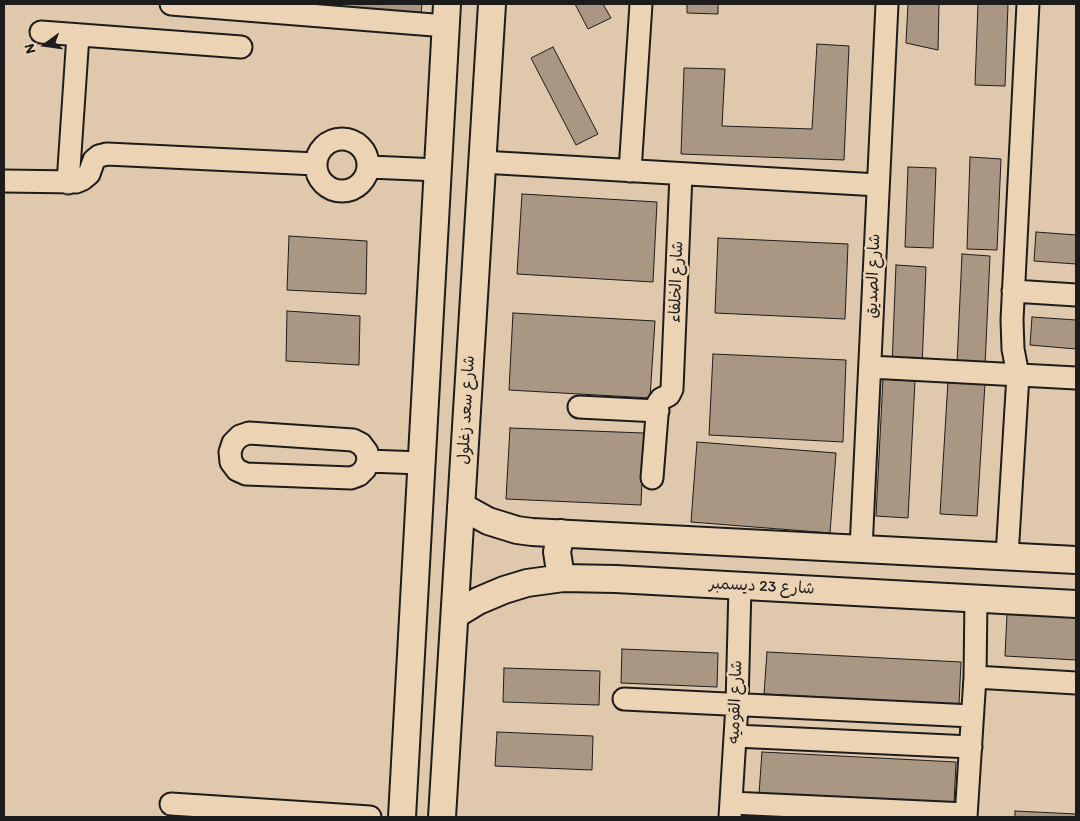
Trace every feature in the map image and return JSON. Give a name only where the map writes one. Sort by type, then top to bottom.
[{"type":"main road","name":"شارع سعد زغلول","points":[[442,817],[492,4]]},
{"type":"main road","points":[[402,817],[447,15]]},
{"type":"main road","points":[[461,506],[502,526],[532,532],[1076,560]]},
{"type":"main road","points":[[561,533],[557,552],[563,578]]},
{"type":"main road","name":"شارع 23 ديسمبر","points":[[455,614],[478,601],[504,590],[527,583],[563,578],[1076,604]]},
{"type":"street","points":[[171,4],[447,15]]},
{"type":"street","points":[[630,172],[641,4]]},
{"type":"street","name":"شارع الصديق","points":[[861,549],[886,4]]},
{"type":"street","points":[[1007,556],[1018,375],[1013,349],[1013,291],[1028,4]]},
{"type":"street","points":[[41,32],[241,47]]},
{"type":"street","points":[[68,183],[78,35]]},
{"type":"street","points":[[344,139],[352,141],[365,151],[369,167],[363,182],[357,188],[341,192],[326,186],[320,180],[316,164],[322,148],[336,140],[344,139]]},
{"type":"street","points":[[4,181],[68,183],[84,179],[89,174],[94,160],[99,156],[107,154],[316,164]]},
{"type":"street","points":[[482,162],[878,186]]},
{"type":"street","points":[[369,167],[439,170]]},
{"type":"street","name":"شارع الخلفاء","points":[[658,411],[660,400],[669,395],[672,389],[681,174]]},
{"type":"street","points":[[1013,291],[1076,295]]},
{"type":"street","points":[[870,367],[1076,378]]},
{"type":"street","points":[[579,407],[658,411],[652,478]]},
{"type":"street","points":[[249,433],[353,440],[361,444],[367,452],[368,461],[365,469],[359,475],[351,478],[246,474],[237,470],[231,462],[230,452],[233,443],[240,436],[249,433]]},
{"type":"street","points":[[368,461],[421,463]]},
{"type":"street","name":"شارع القوميه","points":[[731,810],[737,705],[740,586]]},
{"type":"street","points":[[731,810],[966,816],[975,676],[976,599]]},
{"type":"street","points":[[975,676],[1076,683]]},
{"type":"street","points":[[624,700],[972,716]]},
{"type":"street","points":[[735,736],[971,747]]},
{"type":"street","points":[[171,804],[370,817]]},
{"type":"building","points":[[304,4],[422,4],[421,14]]},
{"type":"building","points":[[575,4],[603,4],[611,18],[588,29]]},
{"type":"building","points":[[687,4],[718,4],[718,14],[687,13]]},
{"type":"building","points":[[908,4],[939,4],[938,50],[906,43]]},
{"type":"building","points":[[978,4],[1008,4],[1005,86],[975,85]]},
{"type":"building","points":[[817,44],[849,46],[844,160],[681,154],[684,68],[725,69],[722,126],[812,129]]},
{"type":"building","points":[[553,47],[598,134],[576,145],[531,58]]},
{"type":"building","points":[[970,157],[1001,159],[997,250],[967,249]]},
{"type":"building","points":[[908,167],[936,168],[933,248],[905,247]]},
{"type":"building","points":[[522,194],[657,202],[653,282],[517,274]]},
{"type":"building","points":[[1036,232],[1076,235],[1076,264],[1034,261]]},
{"type":"building","points":[[289,236],[367,241],[366,294],[287,290]]},
{"type":"building","points":[[718,238],[848,244],[845,319],[715,313]]},
{"type":"building","points":[[962,254],[990,256],[985,365],[957,364]]},
{"type":"building","points":[[896,265],[926,267],[922,367],[892,366]]},
{"type":"building","points":[[287,311],[360,316],[359,365],[286,361]]},
{"type":"building","points":[[513,313],[655,321],[650,398],[509,390]]},
{"type":"building","points":[[1032,317],[1076,320],[1076,349],[1030,345]]},
{"type":"building","points":[[713,354],[846,360],[843,442],[709,435]]},
{"type":"building","points":[[883,379],[915,381],[908,518],[876,516]]},
{"type":"building","points":[[948,381],[985,383],[977,516],[940,514]]},
{"type":"building","points":[[510,428],[644,433],[641,505],[506,499]]},
{"type":"building","points":[[697,442],[836,453],[830,533],[691,522]]},
{"type":"building","points":[[1007,614],[1076,617],[1076,660],[1005,656]]},
{"type":"building","points":[[622,649],[718,653],[717,687],[621,683]]},
{"type":"building","points":[[767,652],[961,662],[959,705],[764,694]]},
{"type":"building","points":[[504,668],[600,671],[599,705],[503,702]]},
{"type":"building","points":[[497,732],[593,736],[592,770],[495,766]]},
{"type":"building","points":[[762,752],[956,762],[954,804],[759,794]]},
{"type":"building","points":[[1015,811],[1076,814],[1076,817],[1015,817]]}]
